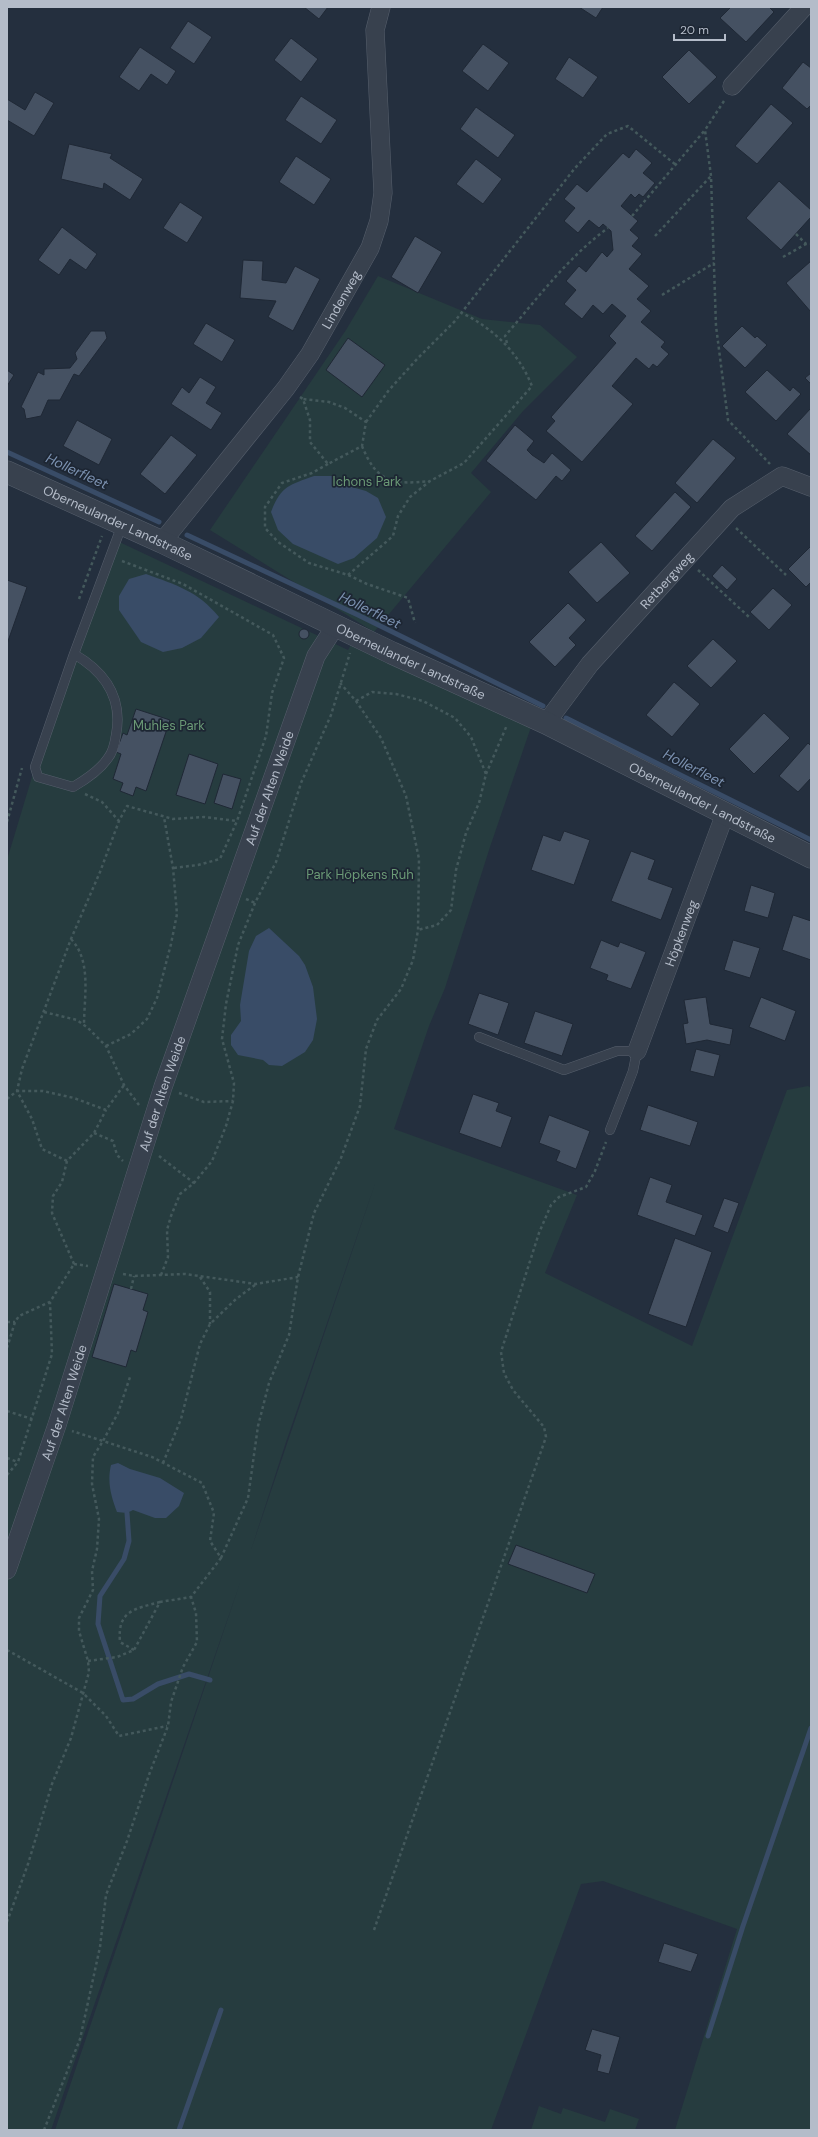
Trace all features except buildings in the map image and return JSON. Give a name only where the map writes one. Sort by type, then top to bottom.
[{"type":"street","name":"Lindenweg","points":[[162,542],[286,388],[310,354],[370,248],[379,221],[383,193],[375,30],[381,7]]},
{"type":"street","points":[[732,86],[800,9]]},
{"type":"street","name":"Oberneulander Landstraße","points":[[7,472],[162,542],[515,709],[811,857]]},
{"type":"street","points":[[782,476],[811,487]]},
{"type":"street","name":"Retbergweg","points":[[546,724],[590,664],[732,508],[782,476]]},
{"type":"street","name":"Auf der Alten Weide","points":[[7,1570],[57,1426],[104,1269],[163,1088],[316,656],[336,625]]},
{"type":"street","name":"Höpkenweg","points":[[637,1051],[725,814]]},
{"type":"lane","points":[[74,654],[102,675],[115,698],[119,718],[115,742],[108,758],[73,788],[38,777],[35,767],[74,654],[122,524]]},
{"type":"lane","points":[[479,1037],[564,1070],[617,1051],[637,1051],[633,1071],[610,1130]]},
{"type":"path","points":[[632,216],[705,130],[732,86]]},
{"type":"path","points":[[430,481],[403,484],[389,480],[377,472],[367,460],[362,446],[366,422],[389,390],[462,312],[557,191],[607,134],[628,126],[676,165]]},
{"type":"path","points":[[705,130],[711,176],[716,326],[728,420],[782,476]]},
{"type":"path","points":[[655,236],[711,176]]},
{"type":"path","points":[[508,345],[505,336],[561,271],[595,238],[608,228]]},
{"type":"path","points":[[796,234],[806,244]]},
{"type":"path","points":[[783,257],[806,244],[811,244]]},
{"type":"path","points":[[662,295],[714,263]]},
{"type":"path","points":[[348,575],[393,536],[398,516],[410,497],[430,481],[464,463],[532,386],[527,372],[508,345],[491,329],[462,312]]},
{"type":"path","points":[[286,388],[303,399],[329,402],[366,422]]},
{"type":"path","points":[[303,399],[310,420],[310,442],[328,464]]},
{"type":"path","points":[[362,446],[312,473],[282,483],[265,507],[264,528],[278,542],[309,564],[348,575],[367,584],[408,598],[415,623]]},
{"type":"path","points":[[724,517],[786,575]]},
{"type":"path","points":[[110,556],[183,584],[273,635],[284,658],[272,694],[266,736],[237,821],[220,859],[198,865],[173,868]]},
{"type":"path","points":[[686,558],[749,617]]},
{"type":"path","points":[[160,1275],[168,1257],[167,1230],[180,1194],[194,1183],[212,1161],[226,1126],[233,1101],[234,1083],[222,1039],[226,1004],[238,945],[255,903],[276,862],[301,783],[331,715],[348,658],[359,636]]},
{"type":"path","points":[[134,1650],[120,1642],[119,1630],[123,1617],[133,1610],[160,1602],[191,1597],[221,1558],[237,1527],[248,1498],[258,1426],[269,1383],[289,1335],[298,1277],[314,1213],[341,1158],[360,1106],[366,1049],[377,1020],[401,989],[413,960],[418,930],[419,859],[406,796],[381,738],[356,701],[340,683]]},
{"type":"path","points":[[356,701],[372,692],[396,694],[423,701],[455,718],[471,737],[486,774]]},
{"type":"path","points":[[418,930],[437,926],[451,910],[456,870],[466,832],[479,803],[486,774],[515,709]]},
{"type":"path","points":[[73,788],[102,802],[119,821]]},
{"type":"path","points":[[7,1099],[17,1091],[22,1069],[71,939],[100,872],[119,821],[127,806],[173,819],[204,817],[237,821]]},
{"type":"path","points":[[106,1046],[131,1034],[147,1019],[156,998],[177,914],[173,868],[164,817]]},
{"type":"path","points":[[71,939],[78,946],[84,966],[84,1025]]},
{"type":"path","points":[[44,1012],[77,1020],[84,1025],[106,1046],[124,1085],[141,1107],[154,1116]]},
{"type":"path","points":[[7,1348],[15,1322],[19,1316],[50,1302],[74,1264],[52,1213],[53,1196],[62,1182],[67,1161],[94,1133],[106,1110],[124,1085]]},
{"type":"path","points":[[163,1088],[204,1102],[233,1101]]},
{"type":"path","points":[[17,1091],[43,1091],[74,1098],[106,1110]]},
{"type":"path","points":[[17,1091],[32,1119],[42,1149],[67,1161]]},
{"type":"path","points":[[374,1930],[546,1437],[544,1427],[513,1390],[504,1373],[501,1352],[539,1233],[551,1205],[559,1197],[586,1186],[594,1171],[610,1130]]},
{"type":"path","points":[[94,1133],[113,1141],[117,1155],[136,1172]]},
{"type":"path","points":[[145,1144],[194,1183]]},
{"type":"path","points":[[104,1269],[134,1276],[185,1274],[256,1284],[298,1277]]},
{"type":"path","points":[[131,1289],[134,1276]]},
{"type":"path","points":[[200,1276],[210,1292],[210,1324]]},
{"type":"path","points":[[163,1463],[181,1419],[200,1344],[210,1324],[236,1299],[256,1284]]},
{"type":"path","points":[[7,1475],[18,1462],[52,1354],[50,1302]]},
{"type":"path","points":[[7,1322],[15,1322]]},
{"type":"path","points":[[7,1922],[28,1864],[52,1784],[71,1738],[89,1672],[88,1661],[79,1631],[79,1618],[93,1590],[92,1571],[97,1549],[99,1519],[92,1484],[93,1457],[118,1413],[130,1377]]},
{"type":"path","points":[[7,1411],[32,1420]]},
{"type":"path","points":[[57,1426],[152,1457],[202,1483],[214,1513],[210,1541],[221,1558]]},
{"type":"path","points":[[7,1458],[18,1462]]},
{"type":"path","points":[[44,2130],[80,2038],[100,1947],[106,1895],[128,1841],[150,1772],[168,1726],[171,1702],[183,1667],[198,1642],[196,1613],[191,1597]]},
{"type":"path","points":[[88,1661],[117,1658],[134,1650],[160,1602]]},
{"type":"path","points":[[7,1650],[41,1667],[83,1693],[106,1716],[119,1736],[168,1726]]},
{"type":"green space","name":"Ichons Park","points":[[378,276],[482,319],[540,325],[577,357],[523,411],[471,473],[491,492],[374,632],[210,530],[346,330]]},
{"type":"green space","points":[[113,539],[348,650],[352,643],[531,727],[490,847],[445,988],[429,1026],[394,1129],[577,1195],[545,1273],[692,1346],[787,1090],[808,1086],[811,1088],[811,2130],[675,2130],[737,1929],[603,1881],[581,1884],[491,2130],[55,2130],[241,1580],[51,2130],[7,2130],[7,860],[56,697]],"holes":[[[376,1181],[251,1550],[286,1442]]]},
{"type":"green space","points":[[539,2106],[561,2114],[563,2108],[605,2122],[610,2109],[639,2119],[635,2130],[531,2130]]},
{"type":"water","points":[[314,476],[333,476],[345,485],[366,491],[378,498],[386,517],[377,538],[354,558],[338,564],[293,544],[278,530],[271,512],[278,497],[292,484]]},
{"type":"water","points":[[146,574],[195,595],[211,608],[219,617],[201,638],[182,648],[163,652],[141,642],[119,610],[119,596],[129,579]]},
{"type":"water","points":[[269,928],[299,956],[305,965],[313,987],[317,1019],[313,1040],[305,1052],[282,1066],[269,1065],[263,1060],[238,1055],[231,1045],[231,1035],[241,1021],[240,1005],[249,951],[256,936]]},
{"type":"water","points":[[118,1463],[130,1469],[160,1478],[184,1493],[179,1506],[166,1518],[155,1518],[133,1510],[127,1513],[117,1512],[111,1495],[109,1477],[111,1465]]},
{"type":"waterway","name":"Hollerfleet","points":[[7,452],[159,522]]},
{"type":"waterway","name":"Hollerfleet","points":[[187,535],[358,615],[543,706]]},
{"type":"waterway","name":"Hollerfleet","points":[[566,718],[811,840]]},
{"type":"waterway","points":[[127,1513],[129,1541],[124,1559],[100,1596],[98,1624],[123,1700],[133,1699],[158,1684],[189,1674],[210,1680]]},
{"type":"waterway","points":[[708,2036],[743,1926],[811,1728]]},
{"type":"waterway","points":[[179,2130],[221,2010]]},
{"type":"park label","name":"Muhles Park","points":[[169,725]]},
{"type":"park label","name":"Park Höpkens Ruh","points":[[360,874]]}]
